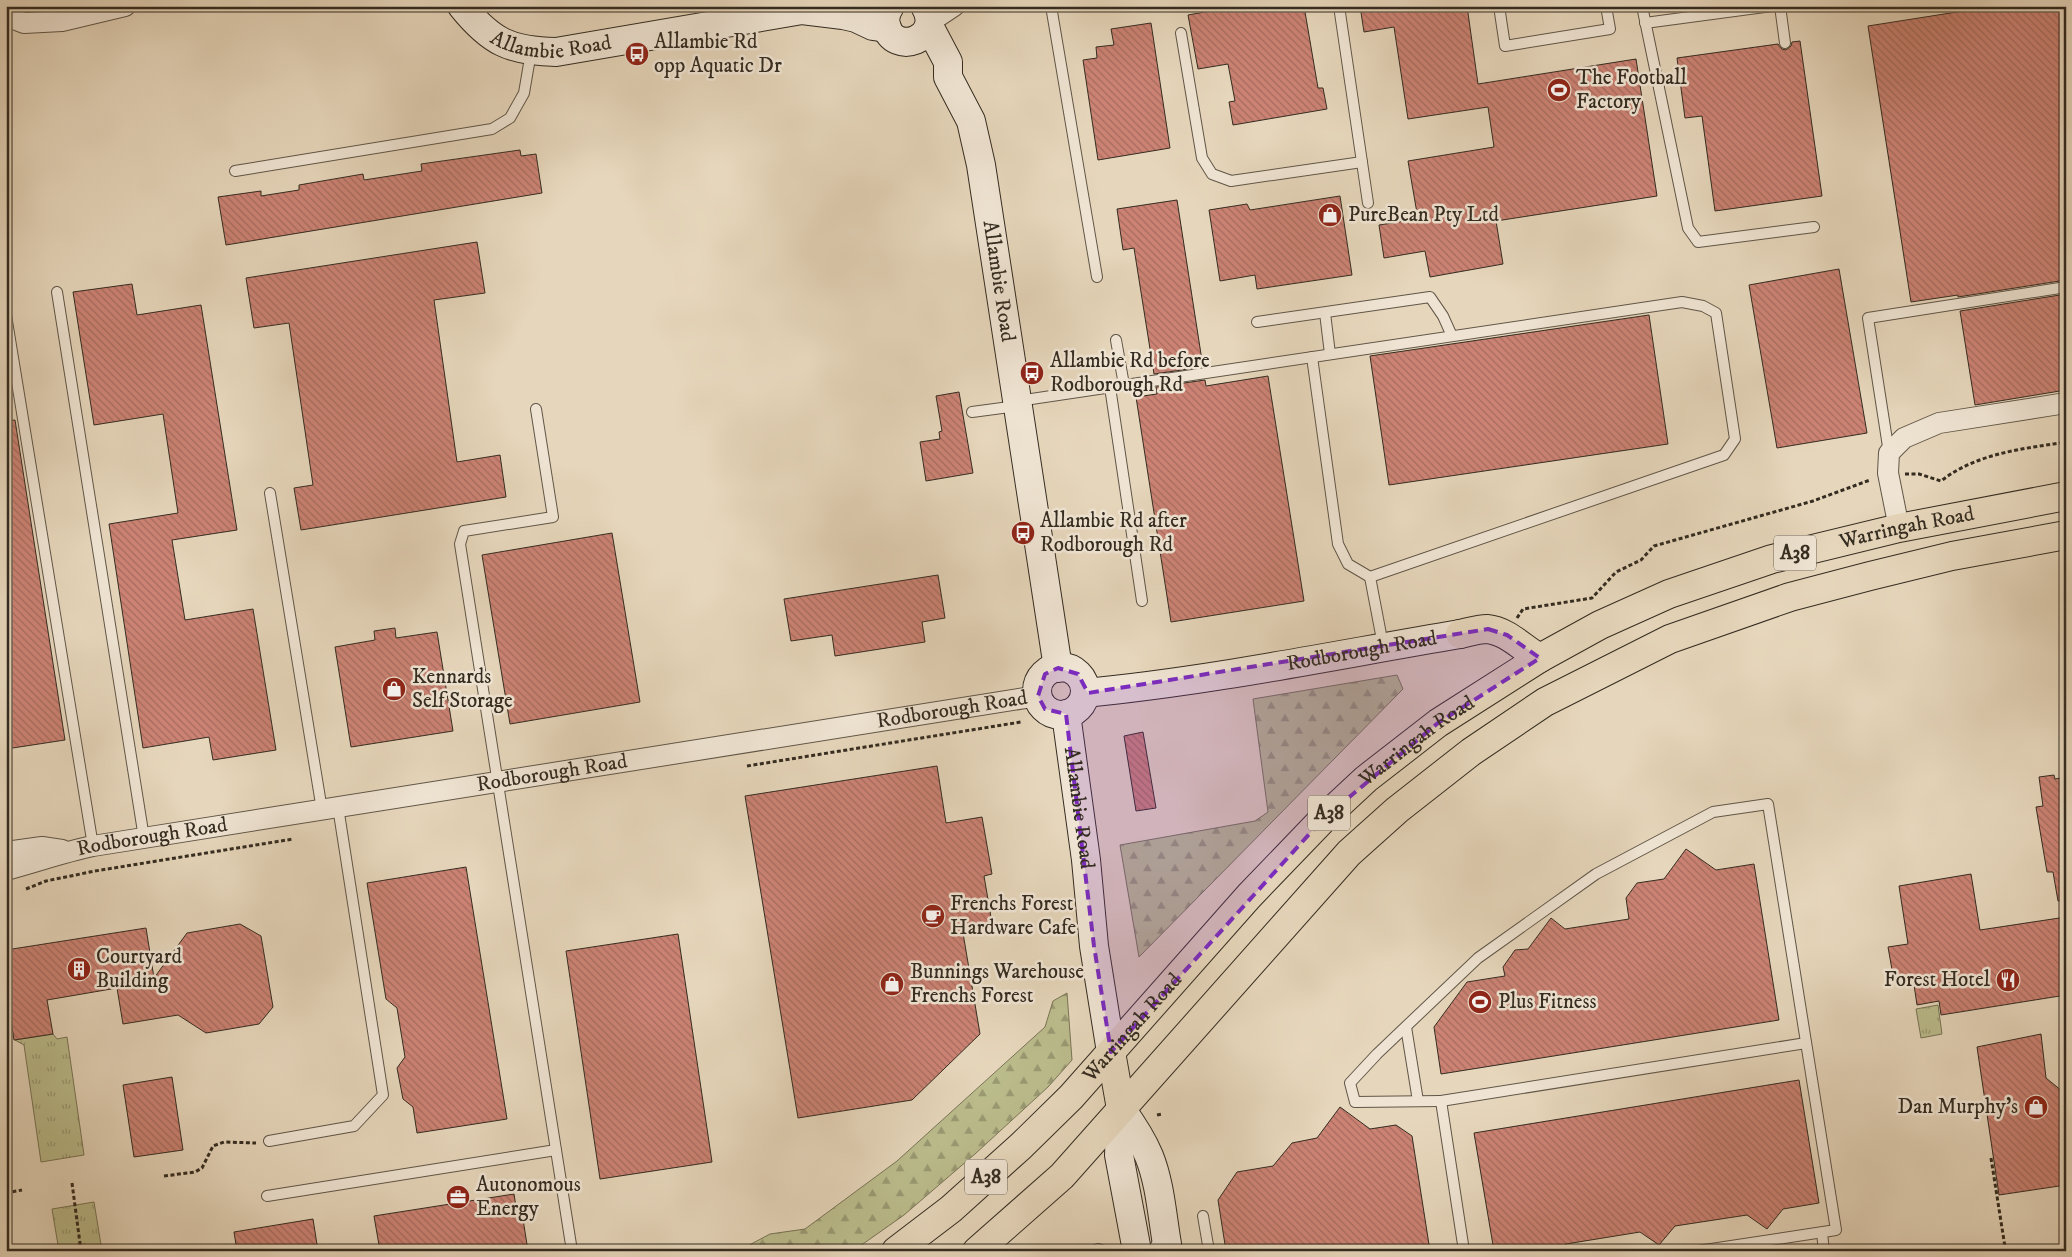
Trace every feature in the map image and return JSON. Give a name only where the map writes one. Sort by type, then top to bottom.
[{"type":"highway","name":"Warringah Road","points":[[896,1251],[951,1209],[1021,1146],[1071,1097],[1249,896],[1322,819],[1366,779],[1438,722],[1540,658],[1600,625],[1669,594],[1772,559],[1898,528],[2066,496]]},
{"type":"highway","name":"Warringah Road","points":[[976,1251],[1062,1176],[1349,853],[1397,810],[1471,752],[1545,702],[1670,639],[1790,597],[1952,556],[2066,535]]},
{"type":"highway","points":[[1460,634],[1494,630],[1507,636],[1540,658]]},
{"type":"highway","name":"Allambie Road","points":[[1112,1052],[1121,1109]]},
{"type":"main road","name":"Allambie Road","points":[[462,6],[482,30],[494,38],[531,52],[556,52],[805,8],[843,14],[874,26],[912,22],[948,62],[948,76],[970,121],[981,165],[1058,668]]},
{"type":"main road","name":"Rodborough Road","points":[[1085,693],[1130,689],[1460,634]]},
{"type":"main road","points":[[1058,668],[1072,670],[1078,674],[1085,686],[1085,693],[1079,707],[1066,714],[1059,715],[1045,709],[1038,696],[1040,681],[1045,674],[1058,668]]},
{"type":"main road","name":"Allambie Road","points":[[1066,714],[1086,860],[1094,946],[1112,1052]]},
{"type":"main road","name":"Allambie Road","points":[[1121,1109],[1119,1155],[1137,1251]]},
{"type":"main road","name":"Allambie Road","points":[[1121,1109],[1139,1134],[1149,1157],[1158,1189],[1167,1244],[1163,1251]]},
{"type":"street","points":[[6,16],[24,24],[62,21],[125,6]]},
{"type":"street","points":[[912,22],[954,6]]},
{"type":"street","points":[[1898,528],[1888,474],[1889,453],[1904,438],[1940,423],[2066,403]]},
{"type":"street","name":"Rodborough Road","points":[[6,870],[38,862],[67,851],[94,846],[1038,696]]},
{"type":"street","name":"Rodborough Road","points":[[6,852],[42,847],[67,851]]},
{"type":"lane","points":[[1051,6],[1097,277]]},
{"type":"lane","points":[[1339,6],[1368,203]]},
{"type":"lane","points":[[1499,6],[1505,46],[1610,29],[1606,6]]},
{"type":"lane","points":[[1642,6],[1688,228],[1698,242],[1814,227]]},
{"type":"lane","points":[[1645,23],[1772,6]]},
{"type":"lane","points":[[1780,6],[1785,43]]},
{"type":"lane","points":[[1181,32],[1202,158],[1212,174],[1230,181],[1362,162]]},
{"type":"lane","points":[[235,170],[492,129],[510,118],[524,93],[531,52]]},
{"type":"lane","points":[[1889,453],[1868,318],[2066,287]]},
{"type":"lane","points":[[57,292],[144,838]]},
{"type":"lane","points":[[1257,322],[1430,297],[1443,316],[1452,336]]},
{"type":"lane","points":[[972,412],[1110,387],[1682,302],[1703,306],[1716,313],[1735,439],[1724,455],[1370,577]]},
{"type":"lane","points":[[1325,312],[1330,354]]},
{"type":"lane","points":[[6,315],[94,846]]},
{"type":"lane","points":[[1116,340],[1124,385]]},
{"type":"lane","points":[[1312,357],[1338,544],[1348,564],[1370,577],[1384,648]]},
{"type":"lane","points":[[1110,387],[1142,601]]},
{"type":"lane","points":[[536,409],[553,517],[464,531],[460,544],[572,1251]]},
{"type":"lane","points":[[269,1141],[354,1126],[383,1095],[270,493]]},
{"type":"lane","points":[[1698,1251],[1822,1234],[1836,1230],[1768,804],[1714,812],[1596,874],[1478,958],[1406,1026],[1350,1083],[1355,1102],[1441,1101],[1806,1043]]},
{"type":"lane","points":[[1406,1026],[1418,1101]]},
{"type":"lane","points":[[1441,1101],[1464,1251]]},
{"type":"lane","points":[[267,1196],[556,1150]]},
{"type":"lane","points":[[1203,1216],[1209,1251]]},
{"type":"lane","points":[[1822,1234],[1824,1251]]},
{"type":"lane","points":[[1093,1251],[1098,1249],[1104,1251]]},
{"type":"path","points":[[1516,621],[1523,609],[1592,598],[1616,572],[1641,560],[1654,546],[1813,501],[1888,474],[1919,474],[1941,481],[1956,470],[1994,454],[2066,442]]},
{"type":"path","points":[[747,766],[1021,722]]},
{"type":"path","points":[[26,889],[46,881],[95,871],[293,839]]},
{"type":"path","points":[[1157,1115],[1162,1114]]},
{"type":"path","points":[[164,1176],[195,1172],[202,1168],[213,1146],[224,1142],[247,1144],[269,1141]]},
{"type":"path","points":[[1991,1158],[2005,1247]]},
{"type":"path","points":[[72,1183],[81,1251]]},
{"type":"path","points":[[6,1193],[22,1190]]},
{"type":"highlighted area","points":[[1488,629],[1507,635],[1540,658],[1438,723],[1323,819],[1111,1052],[1094,946],[1066,714],[1045,709],[1038,696],[1045,674],[1058,668],[1078,674],[1088,693]]},
{"type":"green space","points":[[1397,675],[1403,689],[1139,957],[1120,845],[1255,821],[1268,812],[1253,699]]},
{"type":"green space","points":[[1067,993],[1072,1060],[1048,1087],[975,1154],[904,1215],[853,1251],[738,1251],[770,1234],[805,1229],[897,1161],[1045,1027],[1053,1001]]},
{"type":"green space","points":[[1938,1005],[1942,1034],[1921,1038],[1916,1009]]},
{"type":"green space","points":[[53,1034],[57,1039],[67,1037],[84,1155],[41,1162],[24,1045],[15,1040]]},
{"type":"green space","points":[[94,1202],[102,1251],[59,1251],[52,1209]]},
{"type":"building","points":[[1238,6],[1264,6],[1264,9],[1280,6],[1304,6],[1318,88],[1323,88],[1327,109],[1233,125],[1229,102],[1235,101],[1228,64],[1198,69],[1188,15]]},
{"type":"building","points":[[1360,6],[1467,6],[1478,84],[1636,59],[1657,196],[1496,221],[1503,264],[1430,277],[1425,251],[1384,258],[1379,225],[1418,219],[1408,161],[1494,147],[1488,107],[1408,119],[1394,27],[1364,32]]},
{"type":"building","points":[[1995,6],[2066,6],[2066,280],[1958,297],[1958,295],[1911,302],[1868,26]]},
{"type":"building","points":[[1151,23],[1170,148],[1098,160],[1083,60],[1097,58],[1096,47],[1114,45],[1111,29]]},
{"type":"building","points":[[1800,41],[1822,196],[1715,211],[1702,116],[1685,118],[1677,58],[1778,44],[1782,49],[1786,50],[1791,46],[1792,42]]},
{"type":"building","points":[[520,150],[521,156],[536,154],[542,193],[226,245],[218,197],[261,191],[261,196],[299,190],[299,185],[363,174],[364,180],[422,171],[421,164]]},
{"type":"building","points":[[1340,196],[1352,275],[1257,289],[1255,275],[1220,281],[1209,210],[1247,204],[1250,210]]},
{"type":"building","points":[[1177,200],[1203,367],[1154,374],[1134,248],[1123,250],[1117,209]]},
{"type":"building","points":[[477,242],[485,293],[434,300],[457,462],[500,455],[506,497],[301,530],[294,488],[313,485],[289,323],[254,328],[246,278]]},
{"type":"building","points":[[1839,269],[1867,433],[1777,448],[1749,285]]},
{"type":"building","points":[[132,284],[137,315],[201,305],[237,530],[172,540],[185,620],[253,609],[276,750],[213,760],[209,737],[143,748],[109,524],[178,513],[163,414],[94,425],[73,292]]},
{"type":"building","points":[[2066,294],[2066,390],[1975,405],[1960,311]]},
{"type":"building","points":[[1649,315],[1668,444],[1389,485],[1370,356]]},
{"type":"building","points":[[1268,376],[1304,601],[1171,622],[1136,397],[1157,394],[1156,387],[1205,380],[1206,386]]},
{"type":"building","points":[[959,392],[973,473],[926,481],[920,442],[940,439],[939,432],[942,431],[936,396]]},
{"type":"building","points":[[15,420],[65,740],[6,749],[6,421]]},
{"type":"building","points":[[612,533],[640,702],[510,724],[482,555]]},
{"type":"building","points":[[938,575],[945,618],[922,622],[925,642],[835,656],[832,635],[791,641],[784,599]]},
{"type":"building","name":"Kennards Self Storage","points":[[395,628],[396,638],[437,632],[453,731],[351,747],[335,647],[375,640],[374,631]]},
{"type":"building","points":[[1143,732],[1156,808],[1136,811],[1124,736]]},
{"type":"building","points":[[937,766],[946,823],[982,817],[992,874],[984,876],[992,923],[962,927],[980,1034],[912,1100],[798,1118],[745,796]]},
{"type":"building","points":[[2054,775],[2055,779],[2066,777],[2066,900],[2058,901],[2053,872],[2047,872],[2036,807],[2043,806],[2039,777]]},
{"type":"building","points":[[1686,849],[1716,870],[1754,864],[1779,1020],[1441,1074],[1434,1027],[1467,982],[1505,976],[1503,967],[1515,950],[1528,949],[1551,918],[1565,929],[1629,919],[1626,898],[1637,883],[1664,879]]},
{"type":"building","points":[[466,867],[507,1119],[417,1133],[413,1107],[403,1099],[397,1068],[405,1057],[397,1008],[386,999],[367,883]]},
{"type":"building","points":[[1971,874],[1980,930],[2066,917],[2066,995],[1941,1015],[1939,1001],[1917,1005],[1913,978],[1894,981],[1888,947],[1908,944],[1899,886]]},
{"type":"building","points":[[240,924],[261,936],[273,1007],[259,1024],[206,1033],[178,1015],[123,1024],[117,988],[47,1000],[53,1034],[14,1040],[6,988],[6,950],[146,928],[154,978],[187,933]]},
{"type":"building","points":[[678,934],[712,1162],[600,1179],[566,951]]},
{"type":"building","points":[[2041,1034],[2046,1078],[2062,1091],[2066,1113],[2066,1185],[1999,1195],[1977,1047]]},
{"type":"building","points":[[172,1077],[183,1150],[134,1157],[123,1085]]},
{"type":"building","points":[[1799,1080],[1819,1203],[1783,1209],[1767,1229],[1747,1215],[1675,1226],[1659,1245],[1640,1232],[1566,1244],[1560,1251],[1535,1251],[1533,1249],[1494,1251],[1474,1133]]},
{"type":"building","points":[[1340,1107],[1370,1129],[1396,1125],[1412,1136],[1430,1251],[1226,1251],[1218,1200],[1237,1172],[1273,1166],[1292,1143],[1317,1138]]},
{"type":"building","points":[[514,1194],[518,1220],[523,1219],[528,1251],[380,1251],[374,1216]]},
{"type":"building","points":[[313,1219],[318,1251],[237,1251],[234,1232]]},
{"type":"place","name":"Allambie Rd opp Aquatic Dr","points":[[637,54]]},
{"type":"place","name":"The Football Factory","points":[[1559,90]]},
{"type":"place","name":"PureBean Pty Ltd","points":[[1330,215]]},
{"type":"place","name":"Allambie Rd before Rodborough Rd","points":[[1032,373]]},
{"type":"place","name":"Allambie Rd after Rodborough Rd","points":[[1023,533]]},
{"type":"place","name":"Kennards Self Storage","points":[[394,689]]},
{"type":"place","name":"Frenchs Forest Hardware Cafe","points":[[933,916]]},
{"type":"place","name":"Courtyard Building","points":[[79,969]]},
{"type":"place","name":"Forest Hotel","points":[[2008,980]]},
{"type":"place","name":"Bunnings Warehouse Frenchs Forest","points":[[892,984]]},
{"type":"place","name":"Plus Fitness","points":[[1480,1002]]},
{"type":"place","name":"Dan Murphy's","points":[[2036,1107]]},
{"type":"place","name":"Autonomous Energy","points":[[458,1197]]}]
